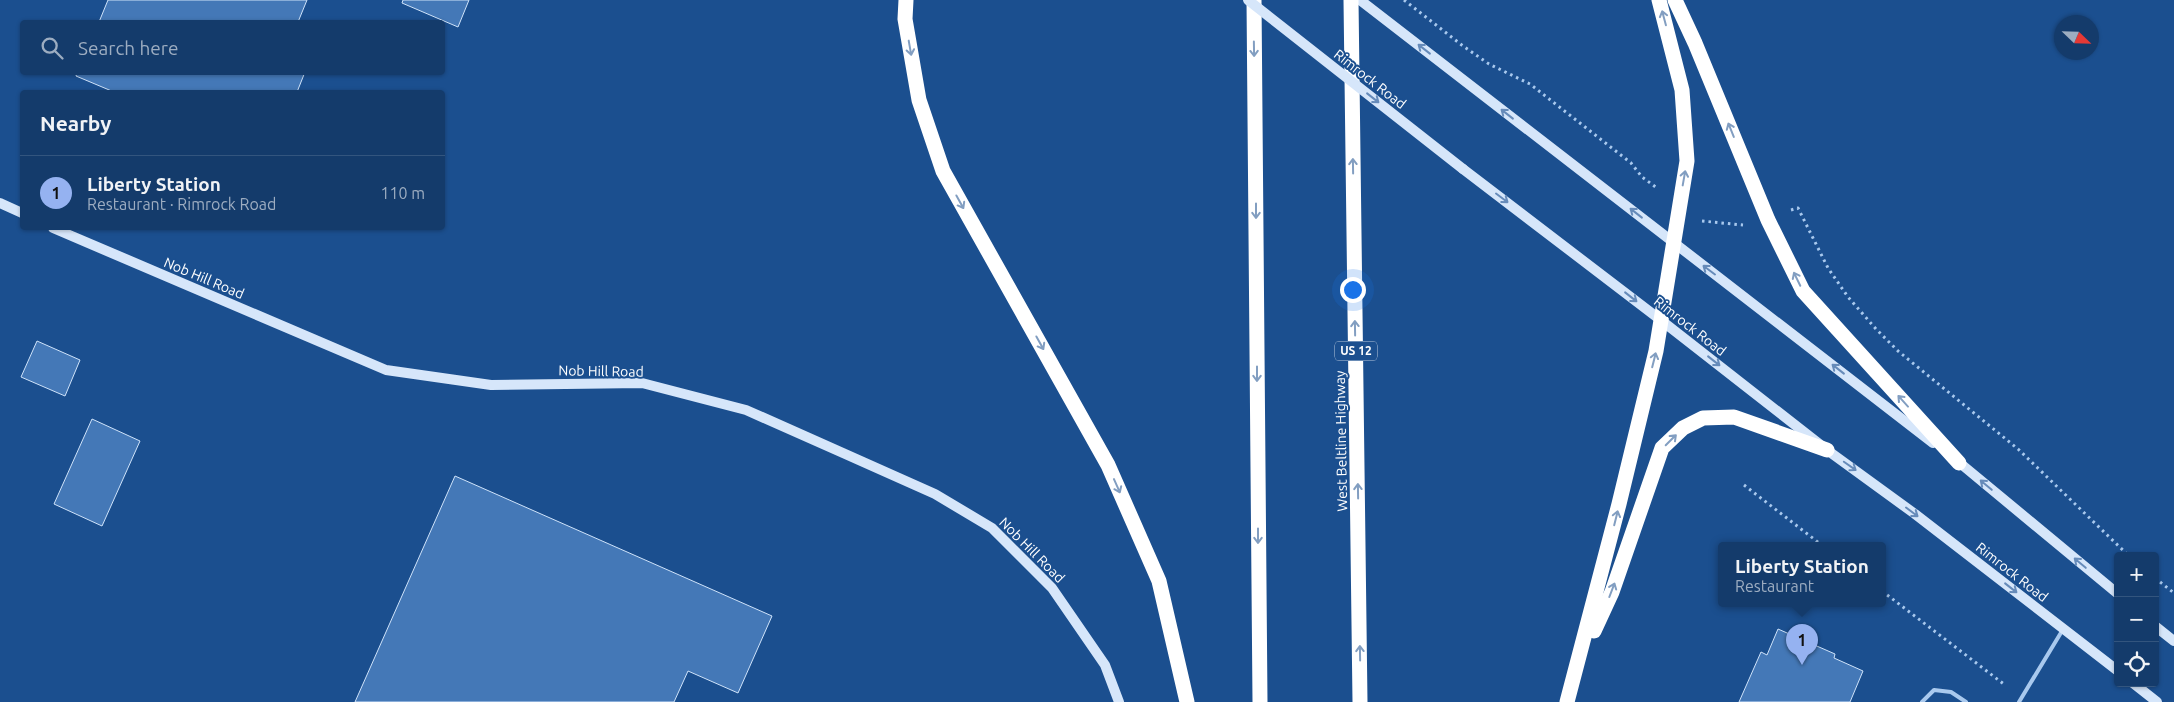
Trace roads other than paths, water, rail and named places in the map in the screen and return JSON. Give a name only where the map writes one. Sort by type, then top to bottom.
[{"type":"highway","points":[[906,0],[905,19],[920,100],[943,171],[1108,465],[1159,581],[1186,702]]},
{"type":"highway","points":[[1254,0],[1260,702]]},
{"type":"highway","name":"West Beltline Highway","points":[[1351,0],[1360,702]]},
{"type":"highway","points":[[1567,702],[1652,370],[1662,321],[1687,161],[1682,90],[1659,0]]},
{"type":"highway","points":[[1676,0],[1696,43],[1768,220],[1803,291],[1959,463]]},
{"type":"highway","points":[[1577,667],[1612,592],[1662,448],[1683,428],[1703,418],[1734,417],[1827,450]]},
{"type":"main road","name":"Rimrock Road","points":[[1248,0],[1462,169],[2114,668]]},
{"type":"main road","points":[[1360,0],[1959,463],[2114,591]]},
{"type":"main road","points":[[0,203],[20,212]]},
{"type":"main road","name":"Nob Hill Road","points":[[58,230],[386,370],[491,386],[642,383],[746,410],[935,494],[992,528],[1052,588],[1105,665],[1117,701]]},
{"type":"main road","points":[[2159,629],[2174,641]]},
{"type":"main road","points":[[2138,687],[2158,702]]},
{"type":"lane","points":[[2021,700],[2063,629]]},
{"type":"lane","points":[[1922,702],[1934,690],[1951,692],[1966,702]]},
{"type":"place","name":"Liberty Station","points":[[1802,665]]}]
